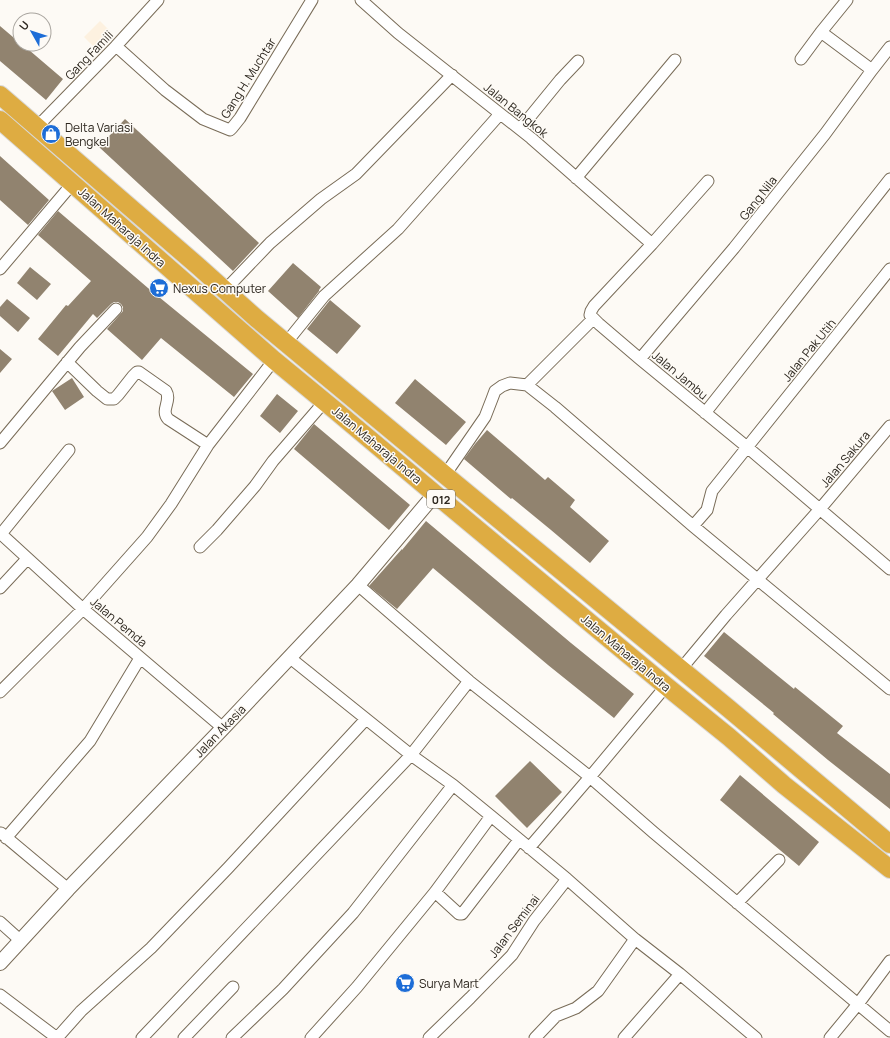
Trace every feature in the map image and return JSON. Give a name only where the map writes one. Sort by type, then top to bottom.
[{"type":"highway","name":"Jalan Maharaja Indra","points":[[0,95],[257,319],[681,669],[890,844]]},
{"type":"highway","name":"Jalan Maharaja Indra","points":[[0,120],[274,360],[729,737],[784,785],[890,869]]},
{"type":"highway","points":[[185,283],[199,267]]},
{"type":"highway","points":[[729,737],[743,721]]},
{"type":"street","name":"Gang Famili","points":[[37,127],[116,46],[158,0]]},
{"type":"street","name":"Gang H. Muchtar","points":[[116,46],[165,90],[203,118],[230,130],[240,118],[312,0]]},
{"type":"street","name":"Jalan Bangkok","points":[[362,0],[398,33],[532,138],[652,244]]},
{"type":"street","points":[[801,59],[846,0]]},
{"type":"street","points":[[821,32],[872,70]]},
{"type":"street","name":"Gang Nila","points":[[640,359],[739,242],[825,134],[890,47]]},
{"type":"street","points":[[520,129],[578,60]]},
{"type":"street","points":[[576,178],[675,60]]},
{"type":"street","points":[[225,290],[270,243],[321,199],[356,174],[452,75]]},
{"type":"street","points":[[286,343],[324,296],[398,229],[500,114]]},
{"type":"street","points":[[705,413],[890,179]]},
{"type":"street","points":[[528,386],[593,319],[590,314],[594,306],[708,181]]},
{"type":"street","points":[[0,269],[73,183]]},
{"type":"street","name":"Jalan Pak Utih","points":[[693,526],[707,510],[712,491],[890,270]]},
{"type":"street","points":[[0,443],[67,362],[116,309]]},
{"type":"street","name":"Jalan Jambu","points":[[593,319],[748,447],[890,568]]},
{"type":"street","points":[[0,692],[83,609],[147,537],[171,504],[208,445],[274,360]]},
{"type":"street","points":[[67,362],[97,391],[107,398],[114,398],[118,396],[133,376],[139,372],[168,394],[165,416],[208,445]]},
{"type":"street","points":[[445,475],[485,417],[495,391],[510,383],[528,386],[555,407],[693,526],[890,689]]},
{"type":"street","points":[[200,548],[218,530],[325,401]]},
{"type":"street","name":"Jalan Sakura","points":[[681,669],[890,426]]},
{"type":"street","points":[[0,533],[70,450]]},
{"type":"street","name":"Jalan Akasia","points":[[0,963],[68,889],[358,585],[435,494]]},
{"type":"street","name":"Jalan Pemda","points":[[0,533],[83,609],[223,728]]},
{"type":"street","points":[[0,588],[27,559]]},
{"type":"street","points":[[358,585],[469,681],[590,777],[653,832],[890,1031]]},
{"type":"street","points":[[289,657],[411,755],[453,785],[491,816],[567,879],[635,939],[680,974],[756,1038]]},
{"type":"street","points":[[68,889],[3,835],[90,741],[140,658]]},
{"type":"street","points":[[142,1038],[411,755],[469,681]]},
{"type":"street","points":[[529,848],[666,686]]},
{"type":"street","points":[[0,995],[57,1038],[82,1011],[173,925],[366,719]]},
{"type":"street","points":[[232,1038],[283,988],[354,913],[453,785]]},
{"type":"street","points":[[311,1038],[357,987],[435,892],[491,816]]},
{"type":"street","points":[[435,892],[459,914],[462,914],[519,840]]},
{"type":"street","points":[[737,903],[779,860]]},
{"type":"street","name":"Jalan Seminai","points":[[429,1038],[512,955],[534,921],[567,879]]},
{"type":"street","points":[[0,922],[21,941]]},
{"type":"street","points":[[536,1038],[556,1016],[576,1008],[598,991],[635,939]]},
{"type":"street","points":[[830,1038],[890,961]]},
{"type":"street","points":[[624,1038],[680,974]]},
{"type":"street","points":[[184,1038],[232,987]]},
{"type":"shaded area","points":[[100,21],[114,35],[98,51],[84,37]]},
{"type":"building","points":[[0,26],[12,36],[12,52],[31,52],[63,79],[46,100],[0,61]]},
{"type":"building","points":[[125,119],[259,243],[233,271],[99,147]]},
{"type":"building","points":[[0,156],[49,200],[28,225],[0,200]]},
{"type":"building","points":[[58,211],[148,288],[253,374],[234,397],[161,338],[142,360],[107,329],[123,311],[123,307],[118,302],[111,304],[97,318],[93,314],[58,356],[38,339],[66,305],[68,306],[91,281],[38,235]]},
{"type":"building","points":[[293,263],[321,287],[298,318],[268,291]]},
{"type":"building","points":[[30,267],[51,284],[37,300],[17,283]]},
{"type":"building","points":[[7,299],[30,318],[18,332],[0,316],[0,307]]},
{"type":"building","points":[[330,300],[361,326],[337,354],[307,329]]},
{"type":"building","points":[[0,349],[12,359],[0,373]]},
{"type":"building","points":[[72,378],[84,397],[65,410],[52,391]]},
{"type":"building","points":[[415,379],[466,422],[446,445],[395,403]]},
{"type":"building","points":[[277,394],[298,411],[280,433],[260,416]]},
{"type":"building","points":[[314,424],[410,505],[389,530],[294,449]]},
{"type":"building","points":[[487,430],[545,480],[548,477],[575,500],[570,507],[609,541],[590,563],[464,459]]},
{"type":"building","points":[[426,521],[634,694],[614,718],[548,665],[433,568],[397,609],[369,586]]},
{"type":"building","points":[[724,632],[794,689],[795,687],[843,726],[837,733],[890,774],[890,809],[828,760],[773,714],[774,713],[704,656]]},
{"type":"building","points":[[530,761],[562,792],[527,828],[495,796]]},
{"type":"building","points":[[740,775],[819,842],[799,866],[720,800]]},
{"type":"place","name":"Delta Variasi Bengkel","points":[[51,134]]},
{"type":"place","name":"Nexus Computer","points":[[159,288]]},
{"type":"place","name":"Surya Mart","points":[[405,983]]}]
